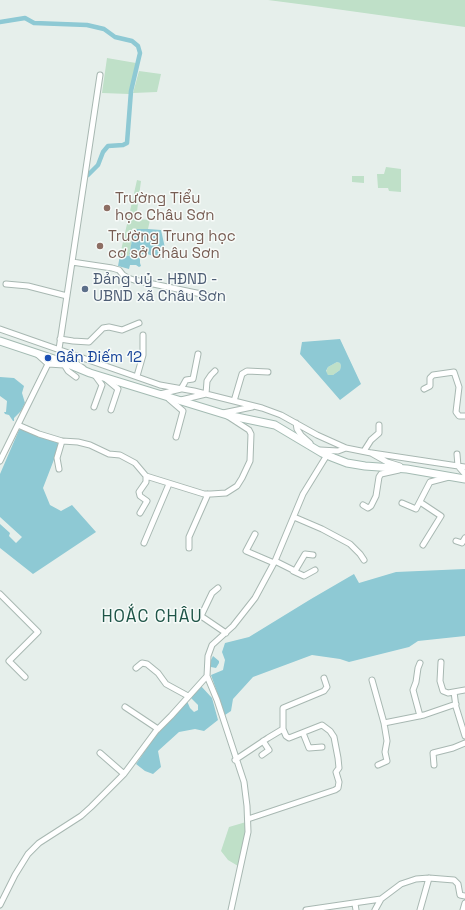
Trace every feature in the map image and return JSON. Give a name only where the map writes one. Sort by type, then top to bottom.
[{"type":"main road","points":[[0,341],[35,352],[63,364],[161,395],[224,414],[276,425],[327,455],[340,460],[359,465],[407,469],[465,479]]},
{"type":"street","points":[[94,406],[102,385],[92,373],[63,355],[59,349],[100,75]]},
{"type":"street","points":[[72,262],[112,268],[119,270],[123,275],[134,280],[206,295]]},
{"type":"street","points":[[6,284],[28,286],[67,296]]},
{"type":"street","points":[[60,339],[89,342],[103,328],[122,330],[139,323]]},
{"type":"street","points":[[0,329],[160,385],[181,388],[255,406],[281,415],[317,435],[346,448],[371,453],[465,466]]},
{"type":"street","points":[[137,376],[143,355],[143,334]]},
{"type":"street","points":[[35,352],[48,364],[63,364],[68,371],[76,377]]},
{"type":"street","points":[[161,395],[181,388],[186,380],[192,380],[194,378],[198,354]]},
{"type":"street","points":[[0,461],[48,364]]},
{"type":"street","points":[[206,394],[207,381],[215,371]]},
{"type":"street","points":[[234,401],[242,374],[247,371],[268,372]]},
{"type":"street","points":[[424,389],[430,386],[430,378],[433,375],[454,372],[459,386],[456,412],[460,416],[465,416]]},
{"type":"street","points":[[104,377],[118,389],[111,410]]},
{"type":"street","points":[[180,400],[206,394]]},
{"type":"street","points":[[161,395],[183,411],[176,438]]},
{"type":"street","points":[[224,414],[255,406]]},
{"type":"street","points":[[18,425],[39,434],[62,441],[78,442],[90,445],[108,454],[120,455],[135,464],[146,476],[169,484],[208,494],[226,493],[237,486],[250,461],[251,434],[249,430],[224,414]]},
{"type":"street","points":[[296,423],[297,429],[301,435],[317,449],[338,451],[346,448]]},
{"type":"street","points":[[364,451],[372,439],[379,434],[379,425]]},
{"type":"street","points":[[59,469],[57,458],[62,441]]},
{"type":"street","points":[[371,453],[387,462],[407,469]]},
{"type":"street","points":[[457,454],[458,466],[465,474]]},
{"type":"street","points":[[231,910],[248,832],[248,818],[244,782],[235,760],[217,700],[207,676],[208,656],[212,645],[226,633],[256,598],[275,562],[303,494],[327,455]]},
{"type":"street","points":[[363,505],[368,508],[371,506],[376,496],[379,477],[381,474],[407,469]]},
{"type":"street","points":[[140,514],[147,501],[140,496],[139,492],[146,482],[146,476]]},
{"type":"street","points":[[402,503],[416,509],[430,482],[452,476]]},
{"type":"street","points":[[144,543],[169,484]]},
{"type":"street","points":[[189,548],[189,537],[208,494]]},
{"type":"street","points":[[420,502],[441,516],[423,545]]},
{"type":"street","points":[[294,517],[322,529],[350,544],[364,560]]},
{"type":"street","points":[[255,534],[246,551],[275,562],[304,576],[315,570]]},
{"type":"street","points":[[456,541],[462,543],[465,538]]},
{"type":"street","points":[[293,571],[296,571],[305,554],[313,555]]},
{"type":"street","points":[[218,588],[212,593],[201,616],[226,633]]},
{"type":"street","points":[[0,594],[38,632],[9,661],[25,677]]},
{"type":"street","points":[[441,662],[440,679],[442,690],[447,693],[465,690]]},
{"type":"street","points":[[136,668],[142,663],[147,664],[158,673],[166,684],[188,696]]},
{"type":"street","points":[[420,663],[413,690],[420,716]]},
{"type":"street","points":[[0,903],[28,854],[39,844],[81,816],[124,774],[158,730],[207,676]]},
{"type":"street","points":[[248,818],[338,788],[336,772],[339,769],[333,735],[323,725],[289,738],[286,736],[283,729],[283,708],[324,691],[327,687],[324,678]]},
{"type":"street","points":[[372,680],[384,723],[387,741],[386,752],[388,760],[378,765]]},
{"type":"street","points":[[454,692],[465,736]]},
{"type":"street","points":[[384,723],[420,716],[456,704]]},
{"type":"street","points":[[125,707],[158,730]]},
{"type":"street","points":[[235,760],[283,729]]},
{"type":"street","points":[[303,733],[309,748],[322,746]]},
{"type":"street","points":[[262,755],[269,750],[263,741]]},
{"type":"street","points":[[434,765],[433,753],[464,745]]},
{"type":"street","points":[[100,753],[124,774]]},
{"type":"street","points":[[375,910],[381,899],[401,884],[411,880],[430,878],[454,880],[458,884],[460,895],[465,896]]},
{"type":"street","points":[[420,910],[430,878]]},
{"type":"street","points":[[306,910],[381,899]]},
{"type":"street","points":[[463,910],[465,903]]},
{"type":"street","points":[[355,904],[356,910]]},
{"type":"green space","points":[[268,0],[465,0],[465,27],[314,6]]},
{"type":"green space","points":[[107,58],[136,63],[129,94],[102,93]]},
{"type":"green space","points":[[139,71],[161,74],[157,92],[133,93]]},
{"type":"green space","points":[[386,167],[401,169],[401,192],[389,191],[388,188],[378,188],[377,174],[384,174]]},
{"type":"green space","points":[[352,176],[364,176],[364,183],[352,182]]},
{"type":"green space","points":[[137,180],[141,181],[136,219],[150,220],[148,229],[134,229],[129,256],[120,255]]},
{"type":"green space","points":[[337,362],[340,363],[340,370],[333,375],[328,375],[326,372],[328,367]]},
{"type":"green space","points":[[246,822],[245,838],[238,866],[228,860],[221,851],[229,827]]},
{"type":"water","points":[[134,229],[161,230],[165,248],[163,259],[144,253],[140,256],[141,266],[139,267],[136,265],[130,265],[129,269],[118,266],[120,255],[129,256]]},
{"type":"water","points":[[340,339],[361,384],[340,400],[300,354],[302,342]],"holes":[[[337,362],[340,363],[340,370],[333,375],[328,375],[326,371],[328,367]]]},
{"type":"water","points":[[0,377],[14,378],[24,386],[22,393],[25,403],[21,411],[14,418],[14,421],[4,412],[6,412],[7,401],[0,396]]},
{"type":"water","points":[[24,429],[60,440],[60,444],[43,488],[50,505],[61,511],[72,505],[96,532],[33,574],[0,548],[0,524],[10,533],[9,536],[16,543],[22,537],[0,517],[0,474],[19,430]]},
{"type":"water","points":[[465,569],[465,636],[418,641],[409,647],[349,662],[340,659],[312,655],[253,677],[233,699],[231,711],[225,715],[211,675],[223,670],[225,660],[222,652],[225,643],[249,637],[354,574],[359,583],[396,572]]},
{"type":"water","points":[[213,656],[219,661],[216,668],[211,667],[211,660]]},
{"type":"water","points":[[201,686],[212,698],[218,720],[204,731],[195,729],[179,732],[158,751],[161,767],[153,774],[145,771],[136,764],[158,732],[187,701],[190,708],[194,712],[198,710],[198,705],[190,697]]},
{"type":"waterway","points":[[0,22],[25,18],[34,23],[87,25],[104,29],[115,37],[132,41],[138,46],[140,53],[131,91],[127,143],[123,145],[108,146],[103,152],[98,165],[88,175]]},
{"type":"place","name":"Trường Tiểu học Châu Sơn","points":[[107,208]]},
{"type":"place","name":"Trường Trung học cơ sở Châu Sơn","points":[[100,246]]},
{"type":"place","name":"Đảng uỷ - HĐND - UBND xã Châu Sơn","points":[[85,289]]},
{"type":"place","name":"Gần Điếm 12","points":[[48,358]]},
{"type":"district","name":"HOẮC CHÂU","points":[[152,617]]}]
